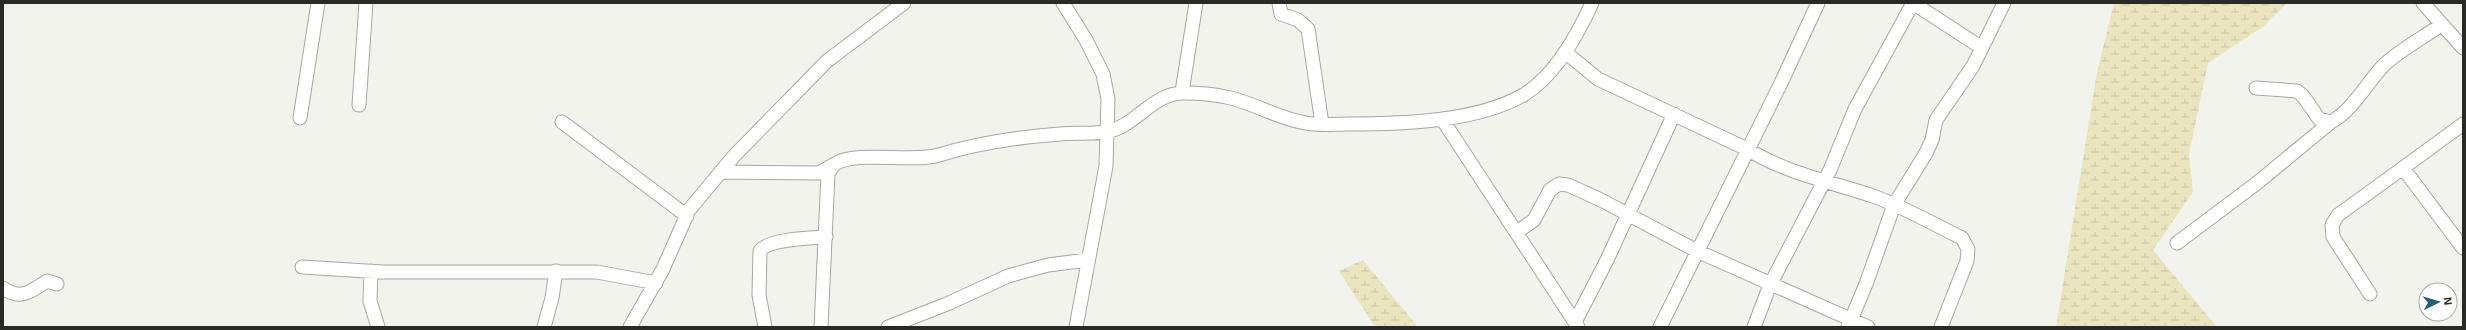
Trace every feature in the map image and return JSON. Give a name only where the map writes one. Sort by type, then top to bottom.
[{"type":"street","points":[[300,118],[318,3]]},
{"type":"street","points":[[358,105],[366,3]]},
{"type":"street","points":[[630,327],[656,283],[689,210],[720,172],[827,61],[904,3]]},
{"type":"street","points":[[1063,3],[1086,40],[1103,74],[1108,99],[1106,166],[1087,260],[1076,327]]},
{"type":"street","points":[[1182,92],[1196,3]]},
{"type":"street","points":[[1279,3],[1281,14],[1298,20],[1308,29],[1322,124]]},
{"type":"street","points":[[720,172],[819,173],[843,160],[935,156],[969,146],[1003,140],[1108,131],[1135,118],[1170,94],[1182,92],[1227,97],[1305,123],[1384,124],[1442,119],[1504,103],[1526,93],[1557,64],[1580,31],[1592,3]]},
{"type":"street","points":[[1660,327],[1781,83],[1818,3]]},
{"type":"street","points":[[1754,327],[1770,286],[1830,170],[1855,109],[1913,3],[1982,48]]},
{"type":"street","points":[[1850,323],[1894,205],[1926,153],[1932,140],[1936,120],[1982,48],[2004,3]]},
{"type":"street","points":[[2423,3],[2463,48]]},
{"type":"street","points":[[2177,243],[2257,183],[2331,122],[2338,118],[2384,66],[2441,25]]},
{"type":"street","points":[[1565,52],[1598,79],[1747,149],[1766,161],[1894,205],[1962,238],[1968,249],[1967,261],[1941,327]]},
{"type":"street","points":[[2256,88],[2297,91],[2303,96],[2319,119],[2331,122]]},
{"type":"street","points":[[1576,325],[1674,114]]},
{"type":"street","points":[[1442,119],[1517,232],[1576,325]]},
{"type":"street","points":[[562,122],[687,216]]},
{"type":"street","points":[[2370,294],[2333,237],[2334,220],[2463,124]]},
{"type":"street","points":[[821,327],[828,174],[833,165]]},
{"type":"street","points":[[2403,168],[2463,248]]},
{"type":"street","points":[[1517,232],[1534,220],[1550,190],[1559,184],[1568,185],[1697,252],[1850,323],[1868,327]]},
{"type":"street","points":[[765,327],[759,295],[760,251],[764,246],[773,243],[826,237]]},
{"type":"street","points":[[888,327],[947,304],[1008,276],[1048,265],[1087,260]]},
{"type":"street","points":[[302,267],[371,271],[490,273],[556,271],[597,272],[656,283]]},
{"type":"street","points":[[371,271],[370,302],[378,327]]},
{"type":"street","points":[[544,327],[552,298],[556,271]]},
{"type":"street","points":[[3,288],[17,295],[24,295],[47,281],[57,284]]},
{"type":"green space","points":[[2114,3],[2287,3],[2264,26],[2208,63],[2189,154],[2193,192],[2153,250],[2217,327],[2056,327],[2097,72]]},
{"type":"green space","points":[[1363,260],[1418,327],[1375,327],[1339,271]]}]
